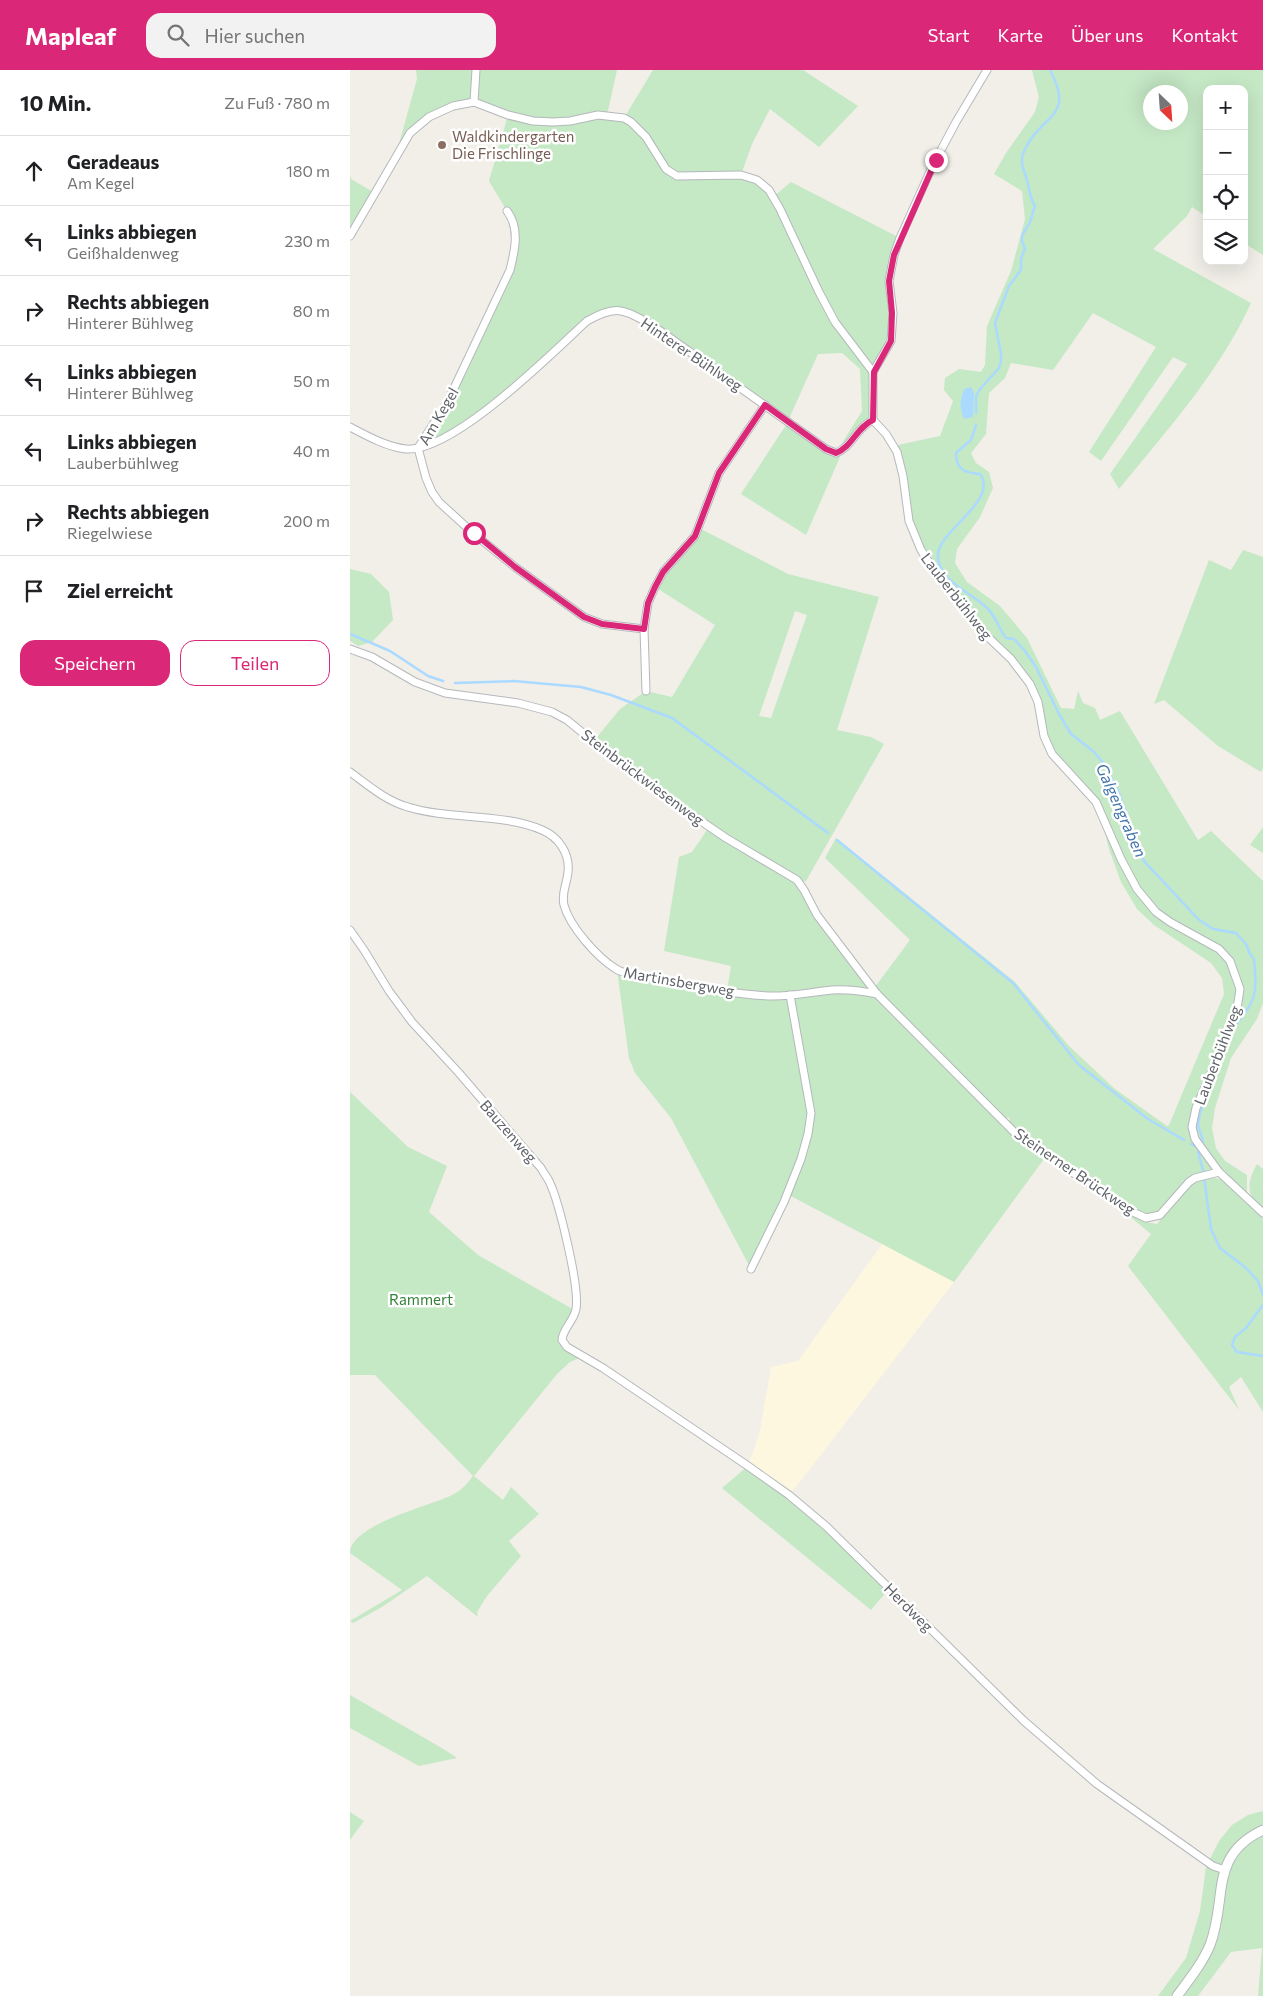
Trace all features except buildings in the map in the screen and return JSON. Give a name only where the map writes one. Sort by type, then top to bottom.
[{"type":"street","points":[[474,102],[476,70]]},
{"type":"street","points":[[873,420],[874,372],[891,341],[892,313],[889,281],[894,255],[936,160],[987,70]]},
{"type":"street","points":[[350,236],[410,133],[429,117],[453,106],[474,102],[508,114],[533,120],[553,122],[598,116],[624,118],[631,122],[646,137],[666,169],[677,176],[741,175],[756,180],[769,190],[835,322],[874,372]]},
{"type":"street","name":"Am Kegel","points":[[508,211],[513,218],[516,247],[510,270],[447,403],[418,448],[426,478],[439,502],[474,533],[515,567],[584,617],[602,624],[644,629]]},
{"type":"street","name":"Hinterer Bühlweg","points":[[350,426],[391,445],[407,449],[418,448],[448,436],[480,416],[587,322],[604,311],[619,310],[652,325],[826,449],[836,453],[843,450],[865,424],[873,420]]},
{"type":"street","points":[[646,691],[644,629],[648,603],[663,572],[695,536],[719,473],[765,405]]},
{"type":"street","name":"Lauberbühlweg","points":[[873,420],[886,434],[897,452],[903,476],[909,521],[921,550],[939,578],[1030,684],[1038,702],[1044,736],[1052,754],[1096,802],[1117,852],[1137,889],[1156,912],[1170,922],[1219,949],[1230,961],[1240,989],[1236,1015],[1196,1108],[1192,1127],[1195,1139],[1219,1172],[1263,1213]]},
{"type":"street","name":"Steinbrückwiesenweg","points":[[350,649],[372,657],[415,682],[445,693],[518,703],[552,712],[567,720],[612,757],[676,804],[726,838],[797,880],[817,915],[878,994]]},
{"type":"street","name":"Martinsbergweg","points":[[350,772],[386,798],[407,807],[432,813],[507,822],[542,830],[554,836],[568,856],[569,870],[563,894],[570,921],[588,943],[618,970],[727,991],[769,996],[833,990],[856,990],[878,994]]},
{"type":"street","name":"Bauzenweg","points":[[350,930],[389,991],[412,1022],[541,1168],[549,1182],[558,1208],[577,1290],[576,1311],[563,1333],[562,1340],[567,1347],[582,1357]]},
{"type":"street","name":"Steinerner Brückweg","points":[[878,994],[1019,1137],[1146,1218],[1160,1215],[1188,1182],[1195,1178],[1219,1172]]},
{"type":"street","points":[[751,1268],[784,1202],[801,1159],[811,1113],[806,1074],[797,1039],[790,995]]},
{"type":"street","name":"Herdweg","points":[[582,1357],[603,1368],[789,1495],[828,1527],[1024,1721],[1097,1784],[1213,1866],[1225,1870]]},
{"type":"street","points":[[1177,1996],[1200,1966],[1210,1944],[1215,1928],[1226,1864],[1241,1842],[1263,1830]]},
{"type":"shaded area","points":[[883,1243],[954,1282],[792,1491],[792,1496],[748,1466],[760,1431],[771,1367],[798,1361]]},
{"type":"green space","points":[[416,70],[617,70],[607,115],[624,118],[653,70],[803,70],[858,106],[819,147],[770,109],[752,144],[741,175],[757,180],[773,197],[791,182],[900,238],[890,272],[891,341],[873,372],[874,414],[843,450],[806,535],[741,494],[788,422],[652,325],[619,310],[587,321],[480,416],[418,448],[447,403],[501,293],[516,247],[507,211],[489,181],[508,115],[474,102],[429,117],[410,133],[395,158],[417,79]],"holes":[[[842,353],[860,369],[862,411],[836,453],[788,421],[818,354]]]},
{"type":"green space","points":[[1032,70],[1263,70],[1263,255],[1248,246],[1248,85],[1203,85],[1203,214],[1192,207],[1187,216],[1153,249],[1251,303],[1224,353],[1191,400],[1119,489],[1110,474],[1187,364],[1173,357],[1101,461],[1089,452],[1156,347],[1093,313],[1053,370],[1011,363],[1005,378],[989,393],[986,434],[971,453],[976,463],[989,472],[993,488],[980,517],[957,549],[955,563],[967,582],[1000,606],[1027,638],[1061,708],[1074,709],[1078,691],[1083,703],[1095,708],[1100,720],[1120,711],[1198,840],[1211,831],[1263,881],[1263,1003],[1257,1019],[1231,1058],[1215,1108],[1212,1128],[1216,1148],[1225,1161],[1247,1175],[1247,1194],[1211,1156],[1195,1130],[1191,1137],[1212,1169],[1211,1171],[1198,1175],[1156,1214],[1146,1216],[1132,1209],[1020,1136],[1007,1123],[1010,1119],[1008,1117],[1005,1120],[875,987],[910,940],[825,858],[836,838],[1015,982],[1069,1046],[1115,1089],[1167,1126],[1169,1125],[1224,994],[1222,978],[1211,963],[1154,925],[1137,909],[1121,882],[1109,849],[1097,801],[1053,753],[1046,736],[1039,701],[941,577],[924,549],[912,522],[905,467],[898,445],[940,436],[953,401],[944,390],[945,378],[959,369],[981,372],[985,365],[987,326],[1011,271],[1025,219],[1022,191],[994,174],[1006,153],[1035,112],[1039,97]]},
{"type":"green space","points":[[350,175],[351,179],[375,193],[350,236]]},
{"type":"green space","points":[[699,528],[788,574],[879,597],[837,730],[871,737],[884,744],[806,881],[802,882],[810,903],[884,1005],[1017,1140],[1044,1159],[954,1282],[787,1194],[751,1269],[671,1118],[635,1073],[629,1058],[617,970],[727,991],[731,966],[664,951],[679,857],[692,852],[709,827],[593,742],[620,709],[646,691],[672,697],[715,625],[655,587]],"holes":[[[795,611],[807,615],[771,718],[759,716]]]},
{"type":"green space","points":[[1243,550],[1263,557],[1263,768],[1261,772],[1218,746],[1164,700],[1154,704],[1209,560],[1231,570]]},
{"type":"green space","points":[[350,569],[371,574],[389,592],[393,620],[372,642],[358,646],[350,641]]},
{"type":"green space","points":[[1263,827],[1263,853],[1250,845]]},
{"type":"green space","name":"Rammert","points":[[350,1092],[408,1147],[447,1166],[429,1212],[478,1255],[576,1311],[562,1340],[582,1357],[570,1362],[557,1374],[474,1476],[503,1500],[511,1487],[539,1514],[509,1541],[521,1556],[487,1596],[477,1612],[478,1617],[427,1576],[382,1607],[353,1623],[350,1621],[402,1590],[350,1553],[353,1543],[376,1525],[454,1494],[463,1488],[473,1476],[375,1375],[350,1375]]},
{"type":"green space","points":[[1257,1164],[1263,1169],[1263,1211],[1253,1200],[1249,1189]]},
{"type":"green space","points":[[1208,1177],[1224,1181],[1238,1191],[1263,1218],[1263,1412],[1241,1377],[1229,1387],[1239,1410],[1128,1266],[1151,1234],[1110,1200],[1145,1222],[1157,1224],[1190,1184]]},
{"type":"green space","points":[[748,1466],[824,1530],[888,1590],[871,1610],[722,1488]]},
{"type":"green space","points":[[350,1695],[457,1758],[419,1766],[350,1728]]},
{"type":"green space","points":[[1263,1811],[1263,1996],[1258,1996],[1262,1948],[1231,1952],[1198,1996],[1158,1996],[1186,1958],[1200,1911],[1206,1867],[1219,1841],[1232,1825],[1248,1815]]},
{"type":"green space","points":[[350,1812],[364,1821],[350,1840]]},
{"type":"water","points":[[971,387],[974,392],[973,417],[964,419],[961,408],[962,397],[964,389]]},
{"type":"waterway","name":"Galgengraben","points":[[976,413],[976,396],[999,368],[1001,361],[995,323],[1009,286],[1021,270],[1021,259],[1025,248],[1022,237],[1030,222],[1035,206],[1023,167],[1022,156],[1033,136],[1058,106],[1057,85],[1050,70]]},
{"type":"waterway","name":"Galgengraben","points":[[976,425],[971,440],[956,453],[956,458],[962,469],[970,473],[980,474],[984,484],[982,494],[976,504],[941,545],[938,554],[939,563],[949,579],[988,609],[1006,638],[1014,639],[1025,651],[1036,667],[1071,734],[1093,751],[1105,765],[1118,791],[1144,861],[1198,919],[1213,929],[1236,933],[1246,944],[1254,959],[1254,996],[1234,1027]]},
{"type":"waterway","points":[[350,634],[390,651],[428,676],[443,681]]},
{"type":"waterway","points":[[455,683],[514,681],[581,687],[611,695],[672,718],[828,833]]},
{"type":"waterway","points":[[837,840],[1013,983],[1079,1065],[1148,1119],[1184,1140]]},
{"type":"waterway","name":"Galgengraben","points":[[1220,1061],[1200,1113],[1198,1125],[1203,1141],[1198,1152],[1203,1170],[1211,1229],[1220,1248],[1246,1268],[1258,1281],[1263,1295]]},
{"type":"waterway","points":[[1191,1144],[1200,1149]]},
{"type":"waterway","name":"Galgengraben","points":[[1263,1305],[1246,1328],[1235,1337],[1232,1345],[1237,1352],[1263,1356]]},
{"type":"place","name":"Waldkindergarten Die Frischlinge","points":[[442,145]]},
{"type":"route","points":[[474,533],[515,567],[584,617],[602,624],[644,629],[648,603],[663,572],[695,536],[706,512],[712,489],[719,473],[765,405],[826,449],[836,453],[843,450],[850,443],[857,431],[873,420],[874,372],[891,341],[892,313],[889,281],[894,255],[936,160]]}]
